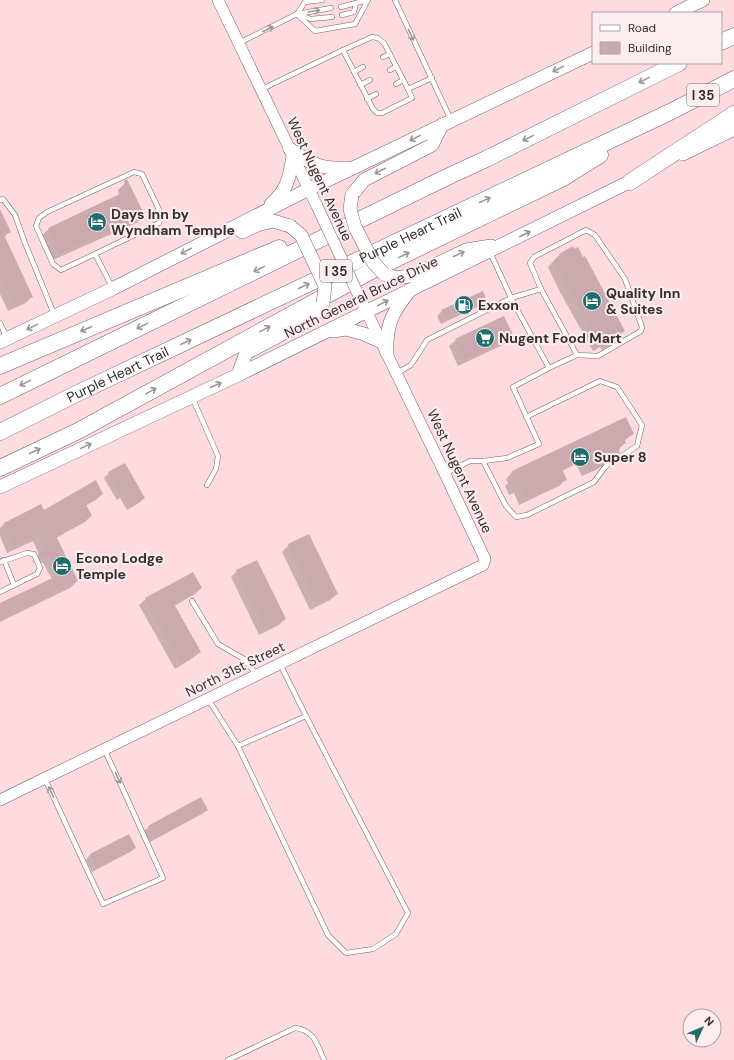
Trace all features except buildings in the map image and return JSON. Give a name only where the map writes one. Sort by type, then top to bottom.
[{"type":"highway","points":[[722,42],[734,36]]},
{"type":"highway","name":"I 35","points":[[0,396],[486,159],[677,64]]},
{"type":"highway","name":"Purple Heart Trail","points":[[0,432],[78,393],[672,111],[734,79]]},
{"type":"highway","points":[[0,468],[78,431],[373,270],[563,178],[672,111]]},
{"type":"highway","points":[[630,182],[734,114]]},
{"type":"highway","points":[[0,366],[445,178]]},
{"type":"main road","points":[[678,12],[703,0]]},
{"type":"main road","points":[[4,341],[112,289],[309,188],[592,53]]},
{"type":"main road","points":[[447,123],[432,145],[364,180],[352,195],[350,208],[355,227],[373,262],[384,274],[397,278],[414,275],[466,250],[504,244]]},
{"type":"main road","name":"North General Bruce Drive","points":[[0,487],[238,375],[490,252],[734,129]]},
{"type":"main road","points":[[261,213],[278,198],[290,179],[292,153],[308,162],[330,168],[353,168]]},
{"type":"main road","points":[[204,242],[216,244],[257,225],[268,222],[290,226],[301,235],[325,286],[323,303],[316,314],[307,321],[246,353],[238,375]]},
{"type":"main road","points":[[326,332],[346,329],[364,334],[385,348],[390,319],[399,304],[411,290]]},
{"type":"street","name":"West Nugent Avenue","points":[[218,0],[485,559],[483,565]]},
{"type":"street","name":"North 31st Street","points":[[0,800],[483,565]]},
{"type":"lane","points":[[297,14],[303,0]]},
{"type":"lane","points":[[297,14],[305,2],[322,0]]},
{"type":"lane","points":[[297,14],[315,31],[355,24],[367,0]]},
{"type":"lane","points":[[341,6],[355,1],[367,0]]},
{"type":"lane","points":[[394,0],[432,78],[447,123]]},
{"type":"lane","points":[[342,15],[354,12],[355,1]]},
{"type":"lane","points":[[239,43],[297,14],[331,8]]},
{"type":"lane","points":[[297,14],[310,19],[332,17]]},
{"type":"lane","points":[[261,89],[343,50],[372,38],[378,38],[384,43],[412,98],[382,113],[377,113],[372,109],[343,50]]},
{"type":"lane","points":[[383,57],[390,54]]},
{"type":"lane","points":[[354,72],[364,67]]},
{"type":"lane","points":[[390,70],[396,67]]},
{"type":"lane","points":[[408,89],[432,78]]},
{"type":"lane","points":[[360,85],[370,80]]},
{"type":"lane","points":[[396,84],[403,80]]},
{"type":"lane","points":[[367,98],[376,94]]},
{"type":"lane","points":[[134,172],[142,174],[162,216],[159,222],[95,254],[61,270],[53,264],[36,226],[39,218],[47,212],[134,172]]},
{"type":"lane","points":[[0,200],[3,199],[14,216],[55,316]]},
{"type":"lane","points":[[445,474],[470,461],[507,458],[540,444],[513,387],[577,355],[598,356],[641,331],[642,327],[625,279],[595,235],[586,230],[534,257],[530,262],[541,289],[577,355]]},
{"type":"lane","points":[[490,252],[511,298],[549,368]]},
{"type":"lane","points":[[95,254],[112,289]]},
{"type":"lane","points":[[397,373],[411,365],[427,340],[511,298],[541,289]]},
{"type":"lane","points":[[0,323],[4,341]]},
{"type":"lane","points":[[483,461],[506,506],[516,517],[527,514],[594,482],[605,467],[637,446],[642,425],[617,387],[600,381],[526,417]]},
{"type":"lane","points":[[192,397],[218,456],[216,469],[207,485]]},
{"type":"lane","points":[[0,592],[37,574],[40,568],[34,554],[27,553],[2,561],[14,585]]},
{"type":"lane","points":[[192,601],[218,644],[244,659],[257,675]]},
{"type":"lane","points":[[208,699],[238,746],[328,935],[346,953],[373,949],[396,934],[408,914],[280,664]]},
{"type":"lane","points":[[238,746],[306,716]]},
{"type":"lane","points":[[45,778],[103,904],[163,878],[104,749]]},
{"type":"lane","points":[[228,1060],[240,1058],[295,1028],[303,1029],[315,1039],[324,1060]]},
{"type":"place","name":"Days Inn by Wyndham Temple","points":[[97,222]]},
{"type":"place","name":"Quality Inn & Suites","points":[[592,301]]},
{"type":"place","name":"Exxon","points":[[464,305]]},
{"type":"place","name":"Nugent Food Mart","points":[[485,338]]},
{"type":"place","name":"Super 8","points":[[580,457]]},
{"type":"place","name":"Econo Lodge Temple","points":[[62,566]]}]
